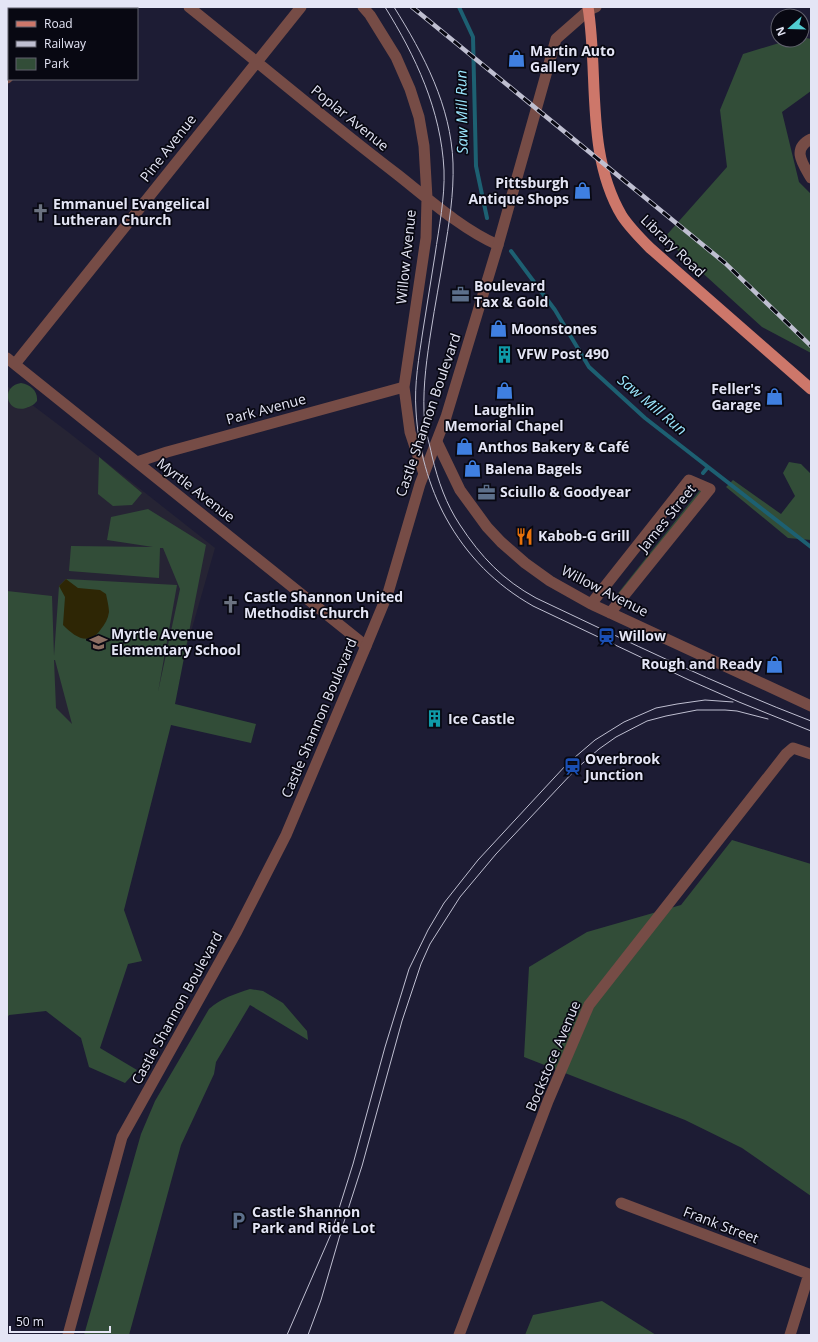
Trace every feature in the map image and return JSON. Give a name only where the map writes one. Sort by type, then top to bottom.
[{"type":"main road","name":"Library Road","points":[[591,8],[596,130],[608,187],[622,215],[636,234],[650,248],[811,390]]},
{"type":"street","name":"Poplar Avenue","points":[[189,7],[450,216],[487,240],[498,245]]},
{"type":"street","name":"Pine Avenue","points":[[11,361],[301,7]]},
{"type":"street","name":"Willow Avenue","points":[[363,7],[370,15],[396,57],[410,89],[419,117],[424,146],[427,198],[426,238],[404,387],[410,432],[424,474]]},
{"type":"street","name":"Castle Shannon Boulevard","points":[[68,1335],[122,1137],[238,931],[286,835],[388,593],[424,474],[446,417],[498,245],[556,39],[591,8]]},
{"type":"street","points":[[811,139],[805,142],[800,151],[802,161],[811,178]]},
{"type":"street","name":"Myrtle Avenue","points":[[11,361],[366,646]]},
{"type":"street","name":"Park Avenue","points":[[136,462],[167,452],[404,387]]},
{"type":"street","name":"Willow Avenue","points":[[437,442],[460,490],[469,504],[496,537],[525,563],[574,596],[811,706]]},
{"type":"street","name":"James Street","points":[[591,604],[689,480],[710,489],[610,613]]},
{"type":"street","name":"Bockstoce Avenue","points":[[459,1335],[548,1101],[589,1005],[786,754],[793,748],[811,754]]},
{"type":"street","name":"Frank Street","points":[[621,1203],[810,1274]]},
{"type":"street","points":[[790,1335],[810,1274]]},
{"type":"shaded area","name":"Myrtle Avenue Elementary School","points":[[7,386],[215,548],[144,796],[7,736]]},
{"type":"green space","points":[[811,39],[811,91],[782,112],[799,182],[811,194],[811,353],[762,327],[664,238],[727,167],[720,110],[743,54],[770,46],[770,48],[810,48]]},
{"type":"green space","points":[[21,383],[28,385],[35,391],[37,401],[29,407],[19,409],[10,404],[8,394],[14,385]]},
{"type":"green space","points":[[99,457],[142,493],[132,505],[113,506],[98,494]]},
{"type":"green space","points":[[789,462],[801,464],[811,474],[811,540],[788,538],[726,487],[733,480],[781,514],[795,496],[783,473]]},
{"type":"green space","points":[[700,490],[702,491],[615,600],[605,595],[608,594],[615,597]]},
{"type":"green space","points":[[148,509],[206,545],[175,704],[256,724],[251,743],[171,725],[124,910],[142,961],[128,964],[100,1048],[137,1070],[125,1083],[89,1067],[81,1038],[46,1011],[9,1015],[7,1018],[7,591],[52,596],[54,656],[59,586],[66,579],[177,585],[158,692],[180,589],[163,548],[160,548],[159,578],[69,571],[71,546],[153,547],[107,540],[111,517]],"holes":[[[55,660],[72,724],[56,708]]]},
{"type":"green space","points":[[732,840],[811,864],[811,1196],[742,1148],[685,1120],[524,1057],[529,967],[587,932],[681,905]]},
{"type":"green space","points":[[250,989],[263,991],[283,1003],[307,1031],[308,1040],[250,1005],[216,1062],[214,1074],[181,1145],[129,1335],[84,1335],[141,1134],[155,1101],[209,1009],[223,999]]},
{"type":"green space","points":[[602,1301],[656,1335],[525,1335],[533,1315]]},
{"type":"sand","points":[[66,579],[78,588],[100,590],[106,594],[109,610],[108,617],[101,629],[92,638],[87,639],[77,636],[63,625],[65,597],[59,586]]},
{"type":"waterway","name":"Saw Mill Run","points":[[459,7],[473,37],[476,166],[487,218]]},
{"type":"waterway","name":"Saw Mill Run","points":[[511,251],[555,310],[589,367],[645,418],[811,547]]},
{"type":"waterway","name":"Saw Mill Run","points":[[703,473],[708,467]]},
{"type":"tram line","points":[[385,7],[407,45],[425,85],[438,126],[442,148],[444,170],[443,202],[418,360],[416,401],[417,425],[425,467],[434,493],[454,532],[473,557],[495,579],[507,589],[533,606],[689,680],[811,731]]},
{"type":"tram line","points":[[394,7],[416,44],[434,82],[447,121],[451,142],[453,163],[451,209],[428,351],[425,381],[424,418],[434,465],[443,492],[455,517],[468,537],[494,567],[513,584],[536,598],[707,678],[811,721]]},
{"type":"tram line","points":[[287,1335],[331,1234],[353,1164],[385,1047],[409,969],[428,930],[444,903],[478,860],[528,806],[567,764],[595,740],[624,722],[656,708],[705,700],[733,702]]},
{"type":"tram line","points":[[308,1335],[321,1300],[362,1166],[402,1021],[421,964],[430,944],[460,897],[496,854],[576,769],[599,749],[616,737],[647,721],[697,710],[737,711],[768,719]]},
{"type":"railway","points":[[412,7],[725,263],[811,346]]},
{"type":"place","name":"Martin Auto Gallery","points":[[517,59]]},
{"type":"place","name":"Pittsburgh Antique Shops","points":[[582,191]]},
{"type":"place","name":"Emmanuel Evangelical Lutheran Church","points":[[40,212]]},
{"type":"place","name":"Boulevard Tax & Gold","points":[[461,294]]},
{"type":"place","name":"Moonstones","points":[[498,329]]},
{"type":"place","name":"VFW Post 490","points":[[504,354]]},
{"type":"place","name":"Laughlin Memorial Chapel","points":[[504,390]]},
{"type":"place","name":"Feller's Garage","points":[[774,397]]},
{"type":"place","name":"Anthos Bakery & Café","points":[[465,447]]},
{"type":"place","name":"Balena Bagels","points":[[472,469]]},
{"type":"place","name":"Sciullo & Goodyear","points":[[487,492]]},
{"type":"place","name":"Kabob-G Grill","points":[[525,536]]},
{"type":"place","name":"Castle Shannon United Methodist Church","points":[[231,605]]},
{"type":"place","name":"Willow","points":[[606,636]]},
{"type":"place","name":"Myrtle Avenue Elementary School","points":[[98,642]]},
{"type":"place","name":"Rough and Ready","points":[[775,664]]},
{"type":"place","name":"Ice Castle","points":[[435,719]]},
{"type":"place","name":"Overbrook Junction","points":[[572,767]]},
{"type":"place","name":"Castle Shannon Park and Ride Lot","points":[[239,1220]]}]
